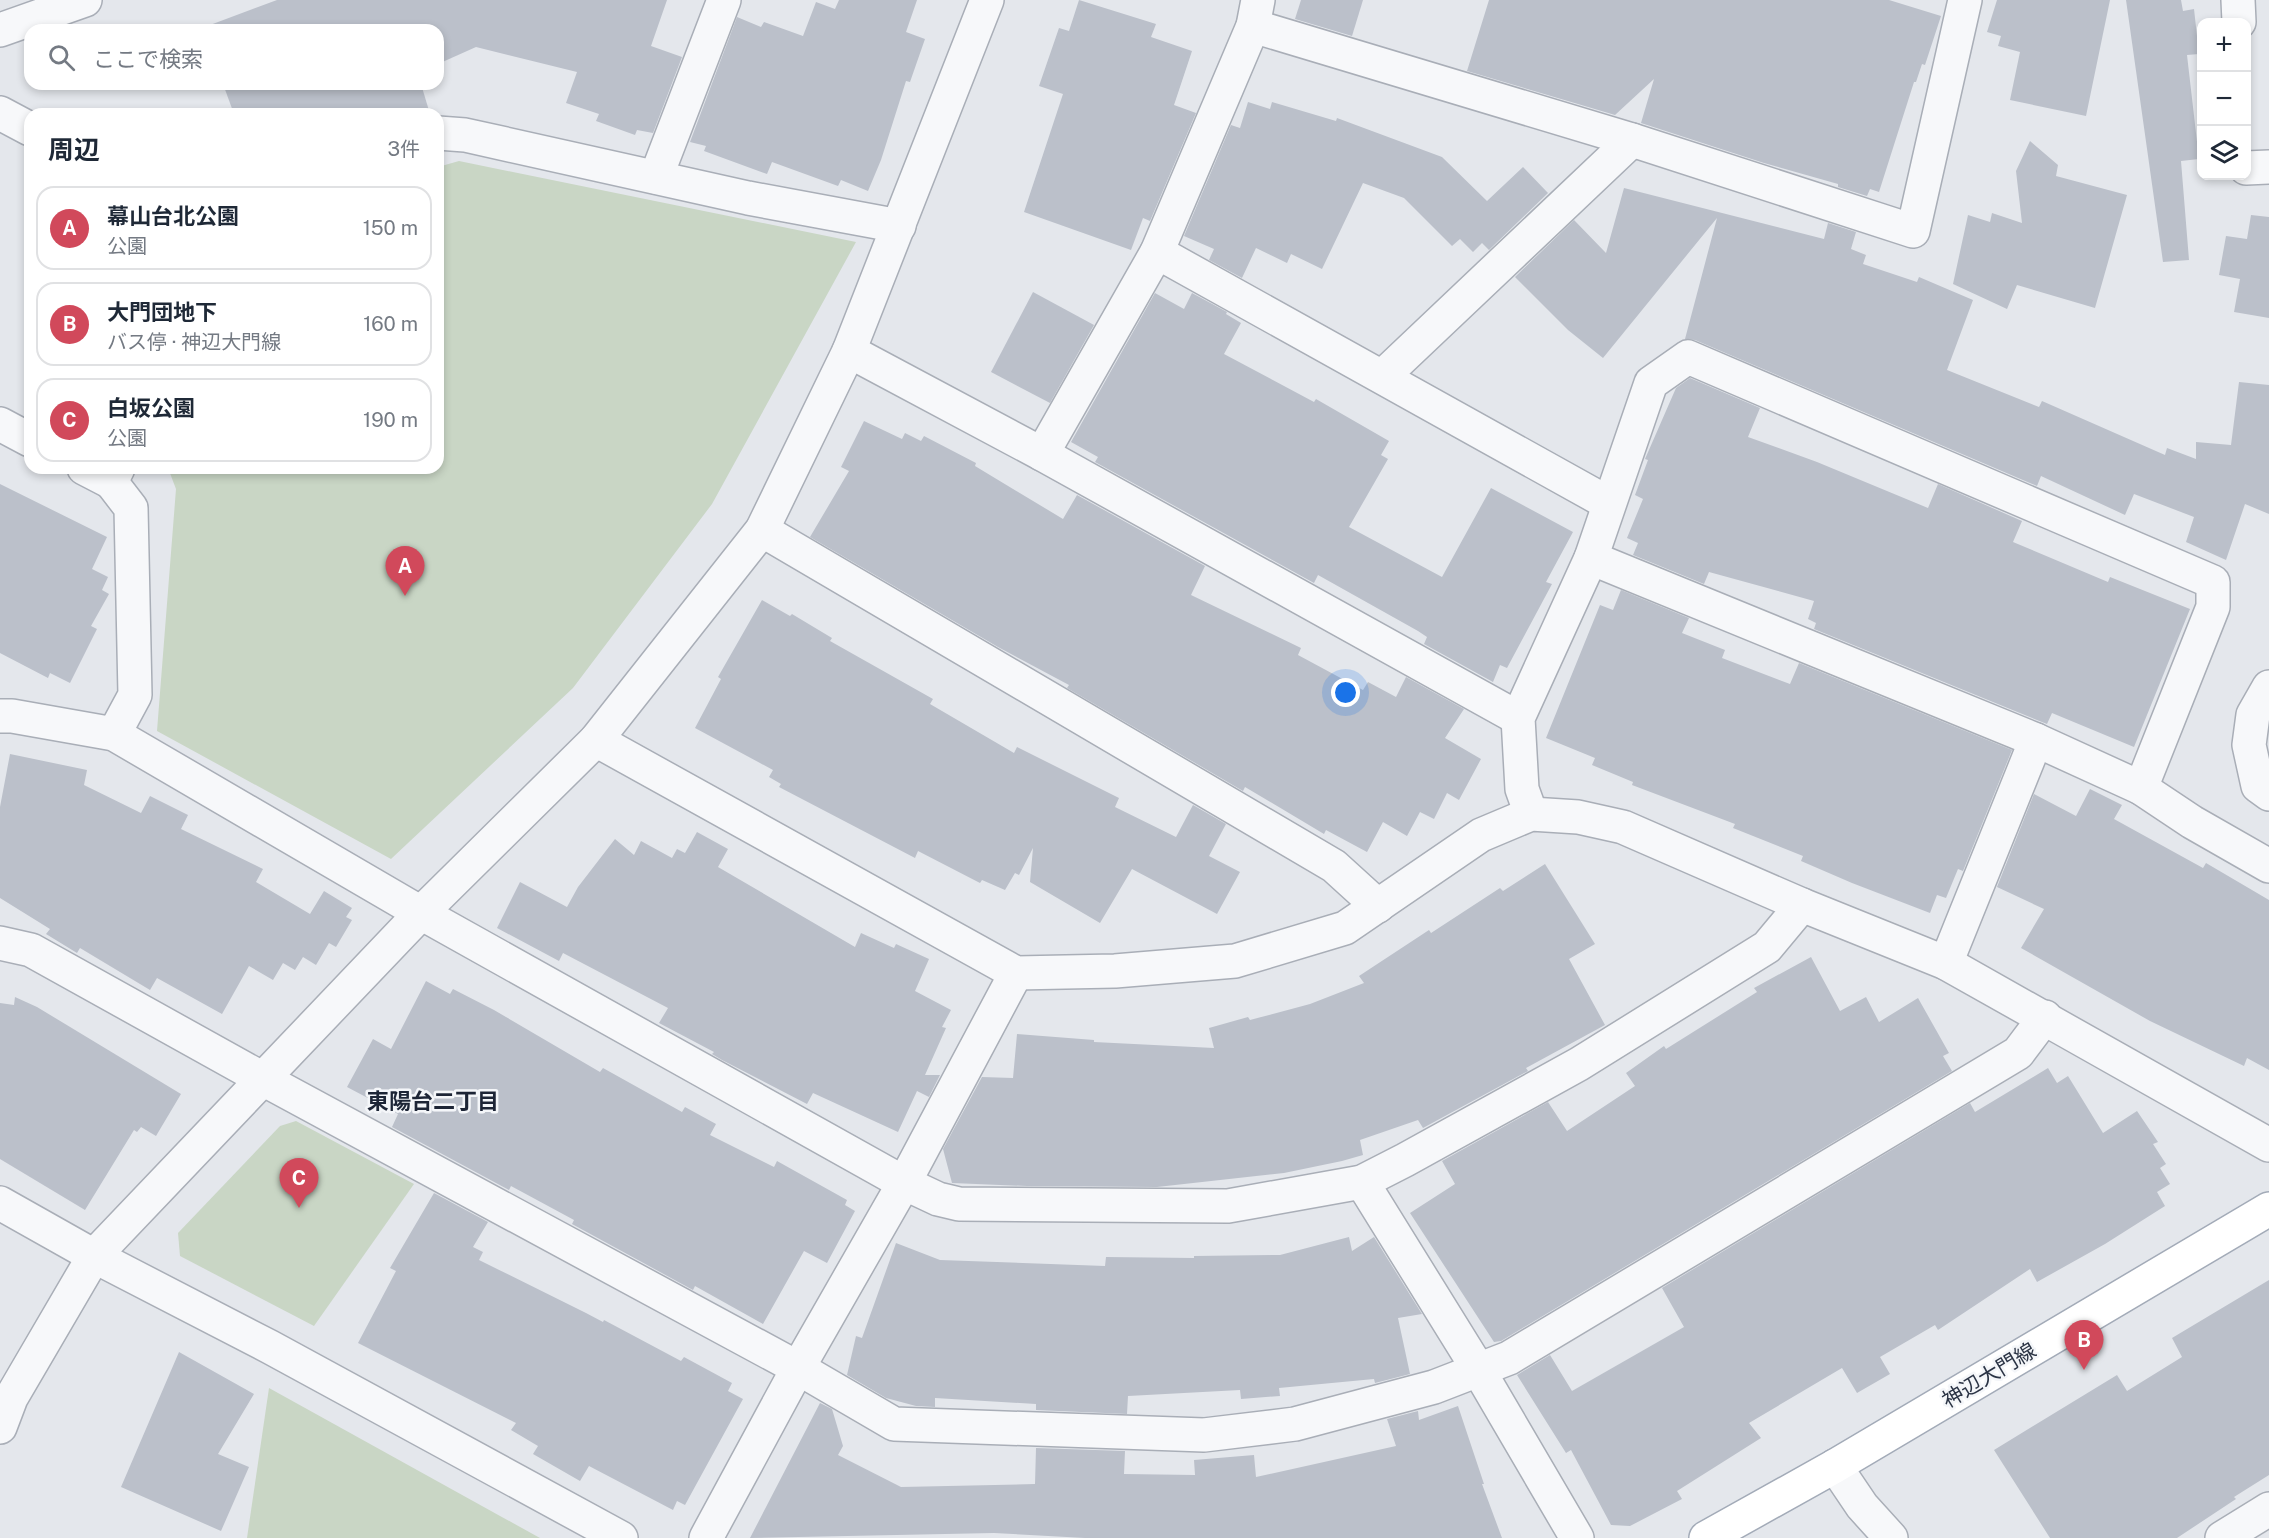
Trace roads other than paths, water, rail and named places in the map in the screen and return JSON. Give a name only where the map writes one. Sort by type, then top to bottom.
[{"type":"main road","name":"神辺大門線","points":[[1706,1538],[1835,1466],[2269,1209]]},
{"type":"street","points":[[0,30],[85,0]]},
{"type":"street","points":[[656,177],[724,0]]},
{"type":"street","points":[[0,1425],[11,1398],[94,1256],[421,913],[596,740],[762,530],[849,351],[987,0]]},
{"type":"street","points":[[1042,454],[1157,252],[1255,13],[1632,140],[1913,231],[1965,0]]},
{"type":"street","points":[[2238,0],[2239,18]]},
{"type":"street","points":[[0,113],[24,126]]},
{"type":"street","points":[[444,133],[465,135],[748,198],[898,226]]},
{"type":"street","points":[[1383,376],[1632,140]]},
{"type":"street","points":[[2251,168],[2269,167]]},
{"type":"street","points":[[1157,252],[1608,502]]},
{"type":"street","points":[[849,351],[1042,454],[1518,718]]},
{"type":"street","points":[[1531,814],[1522,789],[1518,718],[1591,558],[1608,502],[1651,383],[1688,357],[2213,582],[2213,607],[2141,788]]},
{"type":"street","points":[[0,424],[24,437]]},
{"type":"street","points":[[106,474],[131,508],[135,695],[114,734]]},
{"type":"street","points":[[762,530],[1334,866],[1378,906]]},
{"type":"street","points":[[1591,558],[2036,740],[2141,788],[2192,822],[2269,866]]},
{"type":"street","points":[[2269,687],[2253,715],[2249,745],[2258,786],[2269,794]]},
{"type":"street","points":[[0,716],[12,716],[114,734],[421,913],[904,1183],[938,1199],[959,1204],[1228,1206],[1362,1182],[1579,1064],[1767,947],[1802,905]]},
{"type":"street","points":[[596,740],[1016,973],[1115,970],[1235,961],[1345,928],[1481,835],[1531,814],[1578,817],[1623,827],[1802,905],[1946,963],[2269,1144]]},
{"type":"street","points":[[1946,963],[2036,740]]},
{"type":"street","points":[[0,943],[31,950],[263,1079],[798,1368],[894,1424],[1204,1435],[1295,1424],[1434,1387],[1509,1358],[2018,1053],[2045,1017]]},
{"type":"street","points":[[706,1538],[798,1368],[904,1183],[1016,973]]},
{"type":"street","points":[[1362,1182],[1478,1370],[1577,1538]]},
{"type":"street","points":[[0,1203],[94,1256],[270,1347],[621,1538]]},
{"type":"street","points":[[1835,1466],[1862,1506],[1891,1538]]},
{"type":"street","points":[[2222,1538],[2269,1509]]},
{"type":"place","name":"幕山台北公園","points":[[405,596]]},
{"type":"place","name":"白坂公園","points":[[299,1208]]},
{"type":"place","name":"大門団地下","points":[[2084,1370]]},
{"type":"district","name":"東陽台二丁目","points":[[433,1101]]}]
